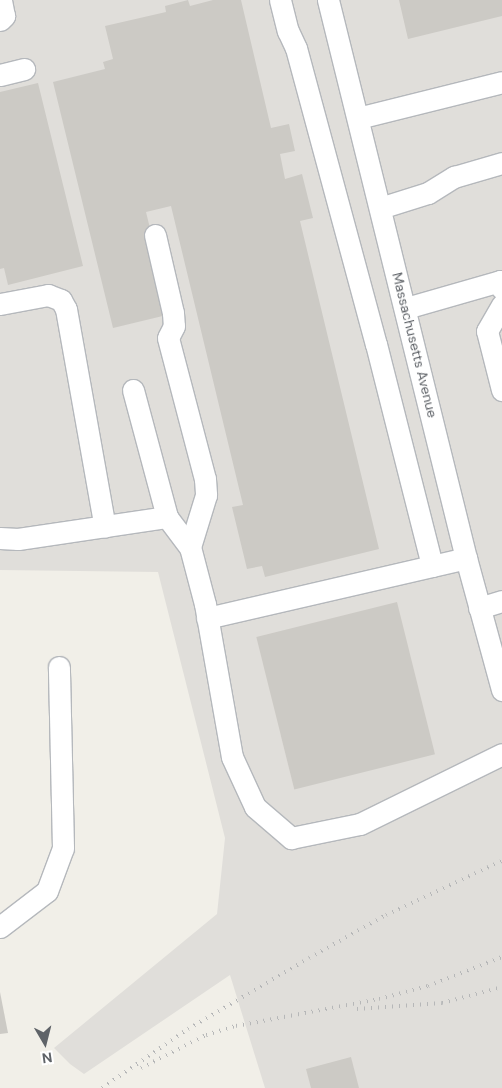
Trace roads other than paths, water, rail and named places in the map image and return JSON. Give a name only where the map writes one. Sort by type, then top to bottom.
[{"type":"street","points":[[0,20],[4,16],[1,0]]},
{"type":"street","points":[[280,0],[288,31],[296,48],[371,325],[432,566]]},
{"type":"street","name":"Massachusetts Avenue","points":[[328,0],[406,308],[466,558],[502,690]]},
{"type":"street","points":[[0,75],[24,69]]},
{"type":"street","points":[[358,118],[502,82]]},
{"type":"street","points":[[380,208],[428,193],[454,177],[502,163]]},
{"type":"street","points":[[155,235],[173,312],[174,326],[168,338],[205,479],[206,495],[190,547]]},
{"type":"street","points":[[406,308],[501,283]]},
{"type":"street","points":[[0,304],[48,295],[61,300],[66,309],[105,527]]},
{"type":"street","points":[[502,304],[487,331],[502,390]]},
{"type":"street","points":[[134,390],[167,517],[190,547],[207,618],[232,757],[255,807],[291,838],[360,824],[502,754]]},
{"type":"street","points":[[0,538],[18,539],[167,517]]},
{"type":"street","points":[[207,618],[466,558]]},
{"type":"street","points":[[479,608],[502,601]]},
{"type":"street","points":[[0,926],[47,891],[63,848],[59,667]]},
{"type":"railway","points":[[102,1088],[188,1029],[309,958],[386,915],[502,861]]},
{"type":"railway","points":[[141,1068],[206,1035],[236,1026],[379,999],[428,986],[502,957]]},
{"type":"railway","points":[[357,1009],[442,1003],[502,987]]}]
